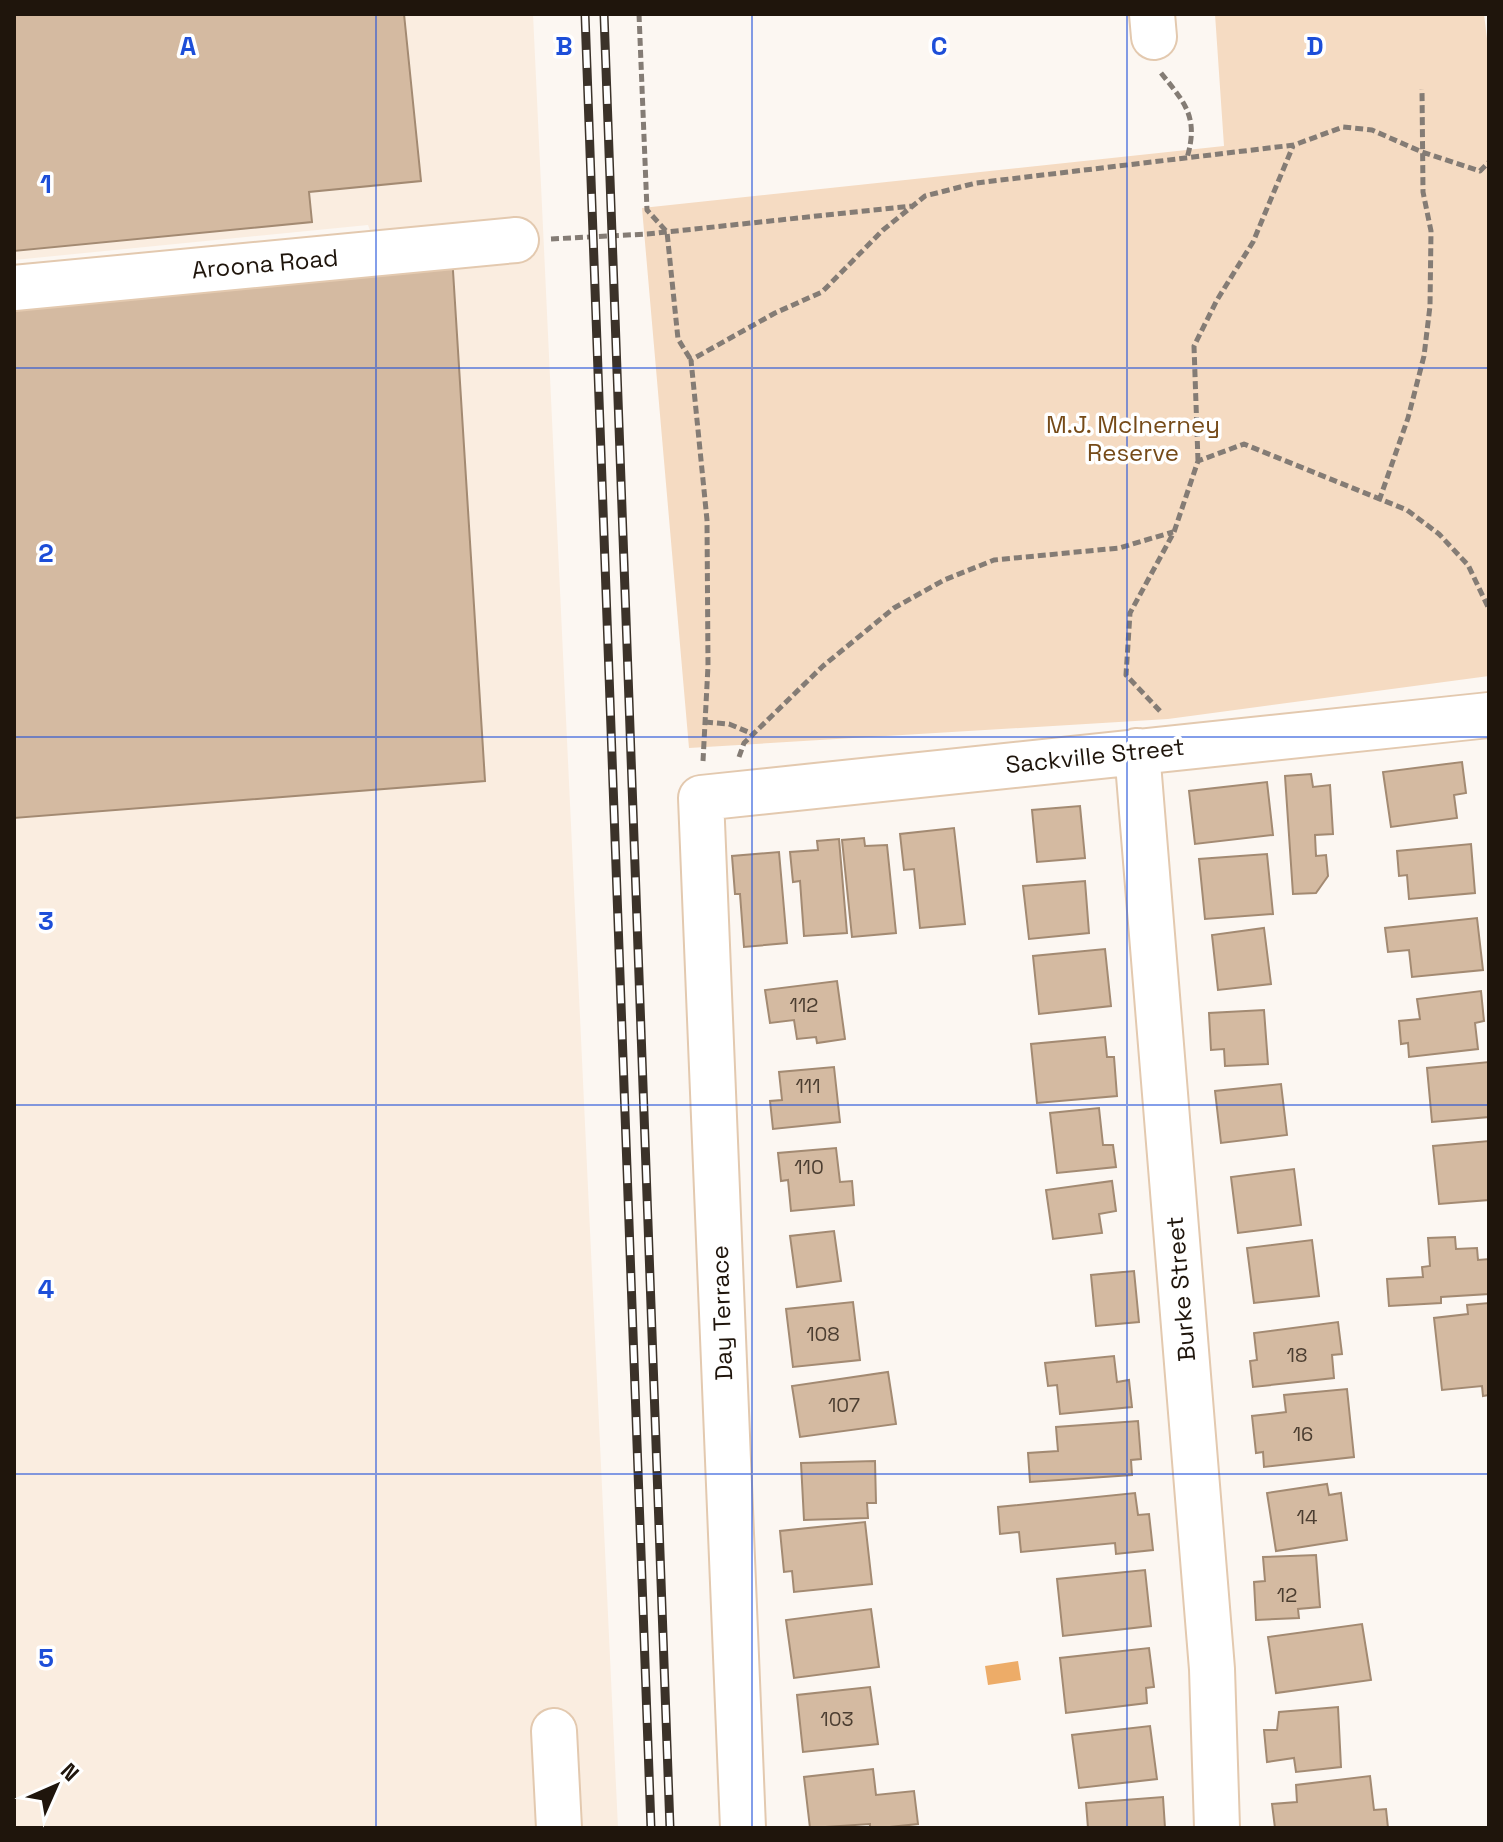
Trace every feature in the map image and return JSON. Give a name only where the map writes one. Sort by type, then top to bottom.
[{"type":"street","name":"Aroona Road","points":[[14,288],[516,240]]},
{"type":"street","name":"Sackville Street","points":[[714,797],[1489,715]]},
{"type":"street","name":"Burke Street","points":[[1156,749],[1212,1669],[1217,1828]]},
{"type":"street","name":"Day Terrace","points":[[714,797],[743,1828]]},
{"type":"street","points":[[554,1731],[559,1828]]},
{"type":"path","points":[[639,14],[647,210],[667,232],[678,339],[691,360],[707,520],[708,666],[705,722],[714,797]]},
{"type":"path","points":[[1153,25],[1158,70],[1187,106],[1192,139],[1187,158]]},
{"type":"path","points":[[1379,501],[1408,418],[1424,356],[1430,306],[1431,231],[1423,192],[1422,89]]},
{"type":"path","points":[[691,360],[775,313],[822,292],[883,230],[925,196],[976,183],[1294,145],[1343,127],[1372,130],[1422,152],[1480,171],[1489,162]]},
{"type":"path","points":[[1156,749],[1168,719],[1126,675],[1130,613],[1174,532],[1198,461],[1194,346],[1217,300],[1253,242],[1294,145]]},
{"type":"path","points":[[516,240],[667,232],[913,206]]},
{"type":"path","points":[[1198,461],[1244,444],[1407,510],[1439,534],[1468,565],[1489,609]]},
{"type":"path","points":[[714,797],[744,743],[823,666],[894,608],[944,580],[994,560],[1119,548],[1174,532]]},
{"type":"path","points":[[705,722],[729,724],[753,734]]},
{"type":"shaded area","points":[[14,14],[533,14],[618,1828],[14,1828],[14,305],[384,268],[368,225],[14,260]]},
{"type":"shaded area","points":[[1018,1661],[1021,1680],[988,1685],[985,1666]]},
{"type":"green space","name":"M.J. McInerney Reserve","points":[[1215,14],[1484,14],[1489,55],[1489,676],[1168,719],[689,748],[642,208],[1224,146]]},
{"type":"building","points":[[14,14],[404,14],[421,181],[309,192],[312,222],[14,251]]},
{"type":"building","points":[[452,255],[485,781],[14,818],[14,306]]},
{"type":"building","points":[[1462,762],[1466,793],[1454,795],[1457,818],[1391,827],[1383,772]]},
{"type":"building","points":[[1311,774],[1313,787],[1330,785],[1333,834],[1315,835],[1316,856],[1326,855],[1328,876],[1316,893],[1293,894],[1285,776]]},
{"type":"building","points":[[1267,782],[1273,835],[1195,844],[1189,791]]},
{"type":"building","points":[[1080,806],[1085,858],[1037,862],[1032,810]]},
{"type":"building","points":[[954,828],[965,924],[920,928],[914,869],[904,870],[900,834]]},
{"type":"building","points":[[864,838],[865,846],[887,845],[896,933],[852,937],[842,840]]},
{"type":"building","points":[[839,839],[847,933],[804,936],[800,881],[793,882],[790,852],[818,850],[817,841]]},
{"type":"building","points":[[1471,844],[1475,893],[1409,899],[1407,875],[1399,876],[1397,851]]},
{"type":"building","points":[[779,852],[787,943],[744,947],[740,894],[735,894],[732,856]]},
{"type":"building","points":[[1267,854],[1273,914],[1205,919],[1199,859]]},
{"type":"building","points":[[1085,881],[1089,933],[1029,939],[1023,886]]},
{"type":"building","points":[[1477,918],[1483,970],[1412,977],[1409,950],[1388,952],[1385,928]]},
{"type":"building","points":[[1264,928],[1271,984],[1218,990],[1212,935]]},
{"type":"building","points":[[1105,949],[1111,1006],[1039,1014],[1033,956]]},
{"type":"building","points":[[837,981],[845,1039],[817,1043],[816,1037],[797,1039],[794,1020],[770,1023],[765,990]]},
{"type":"building","points":[[1481,991],[1484,1021],[1475,1023],[1478,1049],[1409,1057],[1408,1043],[1401,1044],[1399,1021],[1420,1019],[1417,999]]},
{"type":"building","points":[[1264,1010],[1268,1064],[1225,1066],[1224,1049],[1211,1050],[1209,1013]]},
{"type":"building","points":[[1105,1037],[1107,1057],[1114,1057],[1117,1096],[1037,1103],[1031,1044]]},
{"type":"building","points":[[1489,1062],[1489,1117],[1432,1122],[1427,1068]]},
{"type":"building","points":[[834,1067],[840,1122],[773,1129],[770,1101],[782,1100],[779,1072]]},
{"type":"building","points":[[1281,1084],[1287,1135],[1221,1143],[1215,1091]]},
{"type":"building","points":[[1099,1108],[1103,1145],[1113,1145],[1116,1167],[1057,1173],[1050,1113]]},
{"type":"building","points":[[1489,1141],[1489,1200],[1439,1204],[1433,1146]]},
{"type":"building","points":[[836,1148],[840,1182],[852,1181],[854,1205],[791,1211],[788,1180],[781,1181],[778,1153]]},
{"type":"building","points":[[1294,1169],[1301,1225],[1238,1233],[1231,1177]]},
{"type":"building","points":[[1112,1181],[1116,1211],[1099,1214],[1102,1233],[1053,1239],[1046,1190]]},
{"type":"building","points":[[834,1231],[841,1281],[797,1287],[790,1236]]},
{"type":"building","points":[[1455,1237],[1456,1249],[1477,1248],[1478,1260],[1489,1259],[1489,1294],[1441,1297],[1441,1303],[1389,1306],[1387,1279],[1423,1277],[1422,1267],[1430,1266],[1428,1238]]},
{"type":"building","points":[[1312,1240],[1319,1296],[1254,1303],[1247,1248]]},
{"type":"building","points":[[1134,1271],[1139,1322],[1096,1326],[1091,1275]]},
{"type":"building","points":[[853,1302],[860,1360],[793,1367],[786,1309]]},
{"type":"building","points":[[1489,1303],[1489,1395],[1483,1396],[1482,1386],[1442,1390],[1434,1318],[1468,1314],[1467,1305]]},
{"type":"building","points":[[1338,1322],[1342,1354],[1332,1355],[1334,1378],[1253,1387],[1250,1361],[1257,1360],[1254,1333]]},
{"type":"building","points":[[1114,1356],[1117,1382],[1129,1380],[1132,1407],[1060,1414],[1057,1385],[1048,1386],[1045,1363]]},
{"type":"building","points":[[888,1372],[896,1424],[800,1437],[792,1386]]},
{"type":"building","points":[[1347,1389],[1354,1457],[1264,1467],[1263,1452],[1256,1453],[1252,1416],[1286,1412],[1284,1395]]},
{"type":"building","points":[[1138,1421],[1141,1459],[1131,1460],[1132,1475],[1030,1482],[1028,1453],[1058,1451],[1056,1427]]},
{"type":"building","points":[[875,1461],[876,1503],[867,1503],[868,1518],[804,1520],[801,1463]]},
{"type":"building","points":[[1327,1484],[1329,1495],[1341,1493],[1347,1540],[1276,1551],[1267,1493]]},
{"type":"building","points":[[1135,1493],[1138,1515],[1149,1514],[1153,1550],[1116,1554],[1115,1543],[1021,1552],[1019,1532],[1000,1534],[998,1507]]},
{"type":"building","points":[[865,1522],[872,1584],[794,1592],[792,1571],[784,1572],[780,1531]]},
{"type":"building","points":[[1316,1555],[1320,1607],[1298,1609],[1299,1618],[1256,1620],[1254,1582],[1265,1581],[1263,1557]]},
{"type":"building","points":[[1145,1570],[1151,1626],[1063,1636],[1057,1579]]},
{"type":"building","points":[[871,1609],[879,1667],[794,1678],[786,1620]]},
{"type":"building","points":[[1362,1624],[1371,1680],[1276,1693],[1268,1637]]},
{"type":"building","points":[[1149,1648],[1154,1687],[1146,1688],[1147,1703],[1066,1713],[1060,1658]]},
{"type":"building","points":[[870,1687],[878,1744],[803,1752],[797,1695]]},
{"type":"building","points":[[1338,1707],[1341,1767],[1296,1772],[1294,1758],[1267,1762],[1264,1730],[1277,1730],[1279,1712]]},
{"type":"building","points":[[1150,1726],[1157,1779],[1079,1788],[1072,1735]]},
{"type":"building","points":[[873,1769],[876,1795],[914,1791],[918,1824],[880,1828],[870,1828],[870,1824],[810,1828],[804,1777]]},
{"type":"building","points":[[1370,1776],[1374,1810],[1386,1809],[1388,1828],[1275,1828],[1272,1804],[1297,1802],[1296,1785]]},
{"type":"building","points":[[1163,1797],[1165,1828],[1088,1828],[1086,1803]]},
{"type":"railway","points":[[585,14],[651,1828]]},
{"type":"railway","points":[[604,14],[670,1828]]}]
